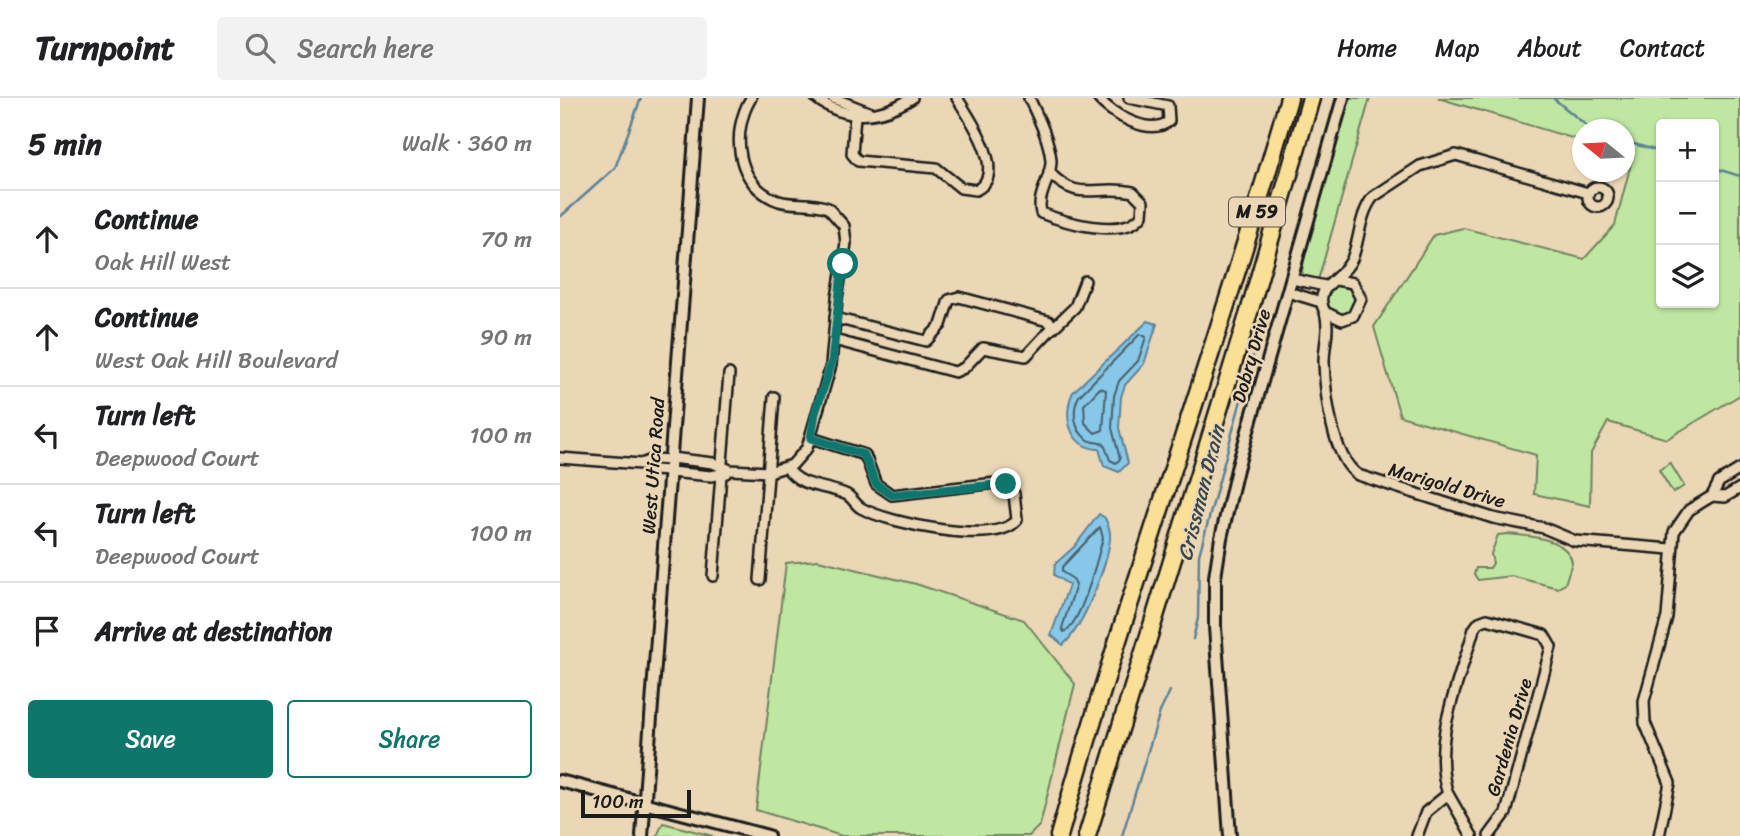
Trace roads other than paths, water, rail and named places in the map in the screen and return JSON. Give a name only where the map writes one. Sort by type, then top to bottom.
[{"type":"highway","name":"M 59","points":[[1059,836],[1112,657],[1230,300],[1289,98]]},
{"type":"highway","name":"M 59","points":[[1087,836],[1262,270],[1311,98]]},
{"type":"street","name":"West Utica Road","points":[[642,836],[655,698],[698,98]]},
{"type":"street","points":[[816,98],[834,110],[855,116],[885,111],[912,98]]},
{"type":"street","points":[[832,98],[871,113]]},
{"type":"street","points":[[855,116],[852,154],[858,161],[936,168],[961,188],[975,190],[983,186],[987,176],[985,145],[957,98]]},
{"type":"street","points":[[1029,98],[1051,160],[1040,203],[1042,214],[1107,228],[1132,225],[1142,215],[1143,202],[1137,194],[1127,191],[1073,191],[1061,185],[1049,172]]},
{"type":"street","points":[[1098,98],[1124,119],[1160,126],[1169,121],[1167,106],[1129,98]]},
{"type":"street","name":"Dobry Drive","points":[[1230,836],[1216,637],[1215,576],[1226,511],[1343,98]]},
{"type":"street","points":[[560,458],[641,464],[653,470],[671,466],[769,472],[788,467],[801,457],[811,438],[815,413],[831,368],[846,243],[844,226],[828,208],[779,201],[762,192],[748,178],[739,147],[742,120],[749,99]]},
{"type":"street","points":[[1329,337],[1342,320],[1353,316],[1360,306],[1360,293],[1353,283],[1351,260],[1366,205],[1373,197],[1438,158],[1457,155],[1588,193]]},
{"type":"street","points":[[1292,279],[1325,286],[1336,280],[1351,260]]},
{"type":"street","points":[[1336,280],[1353,283]]},
{"type":"street","points":[[834,340],[954,372],[964,368],[983,348],[1026,356],[1075,307],[1085,281]]},
{"type":"street","points":[[1288,292],[1321,302],[1325,286]]},
{"type":"street","points":[[835,318],[926,341],[941,325],[949,300],[958,297],[1051,322],[1053,328]]},
{"type":"street","name":"Marigold Drive","points":[[1321,302],[1329,337],[1324,363],[1336,443],[1345,465],[1358,475],[1493,518],[1544,528],[1575,541],[1671,549]]},
{"type":"street","points":[[1325,312],[1342,320]]},
{"type":"street","points":[[713,576],[724,470],[729,374]]},
{"type":"street","points":[[760,580],[774,397]]},
{"type":"street","points":[[788,467],[797,479],[848,494],[861,508],[944,532],[1002,531],[1017,520],[1014,494],[1009,485],[996,483],[892,495],[876,484],[864,455],[811,438]]},
{"type":"street","points":[[1659,836],[1671,783],[1643,712],[1667,617],[1671,549],[1678,522],[1689,510],[1712,496],[1719,482],[1740,469]]},
{"type":"street","points":[[1712,496],[1725,497],[1740,488]]},
{"type":"street","name":"Gardenia Drive","points":[[1448,794],[1442,773],[1441,750],[1474,629],[1479,622],[1487,619],[1544,635],[1551,642],[1551,653],[1506,813],[1489,836]]},
{"type":"street","points":[[560,781],[768,836]]},
{"type":"street","points":[[1417,836],[1426,812],[1448,794],[1472,836]]},
{"type":"water","points":[[1148,321],[1157,324],[1144,364],[1125,385],[1121,397],[1119,428],[1128,463],[1119,472],[1104,466],[1099,449],[1081,443],[1075,437],[1068,420],[1068,410],[1073,392]]},
{"type":"water","points":[[1099,514],[1105,518],[1108,525],[1108,551],[1086,611],[1071,637],[1063,645],[1051,635],[1069,585],[1054,575],[1055,564],[1074,547]]},
{"type":"waterway","points":[[560,217],[615,168],[641,98]]},
{"type":"waterway","name":"Crissman Drain","points":[[1553,98],[1579,119]]},
{"type":"waterway","name":"Crissman Drain","points":[[1635,144],[1656,151]]},
{"type":"waterway","name":"Crissman Drain","points":[[1719,170],[1740,176]]},
{"type":"waterway","name":"Crissman Drain","points":[[1193,639],[1198,618],[1199,555],[1253,356]]},
{"type":"waterway","name":"Crissman Drain","points":[[1122,836],[1160,712],[1170,691]]}]
